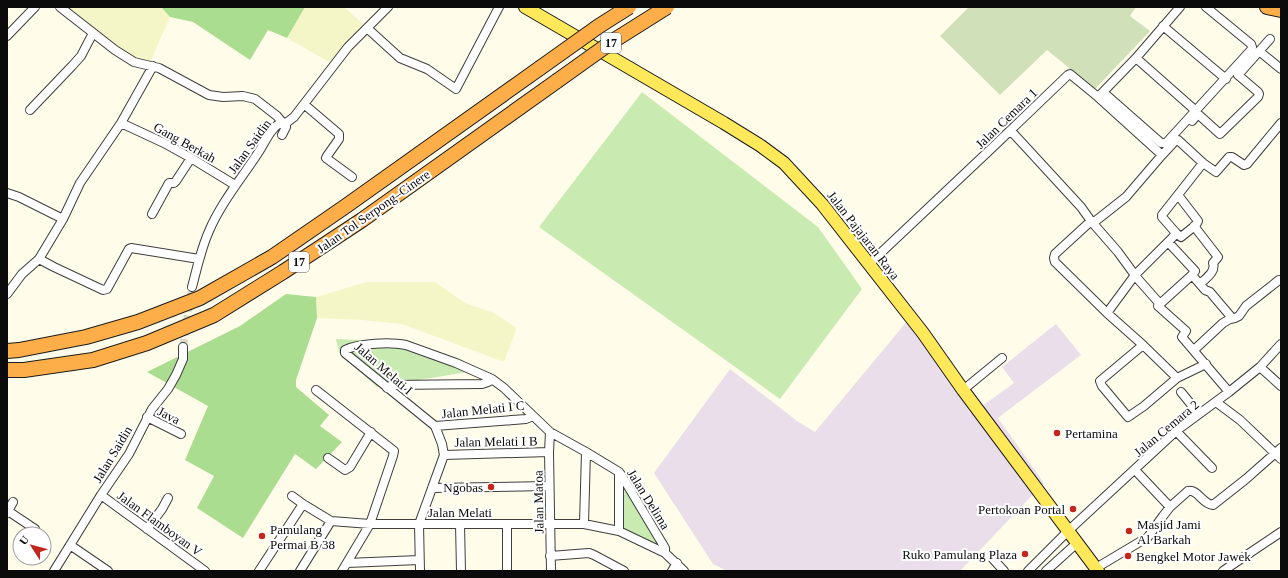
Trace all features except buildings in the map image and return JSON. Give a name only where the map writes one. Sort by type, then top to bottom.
[{"type":"highway","name":"Jalan Tol Serpong–Cinere","points":[[7,350],[19,350],[86,337],[138,322],[200,298],[272,257],[599,26],[629,7]]},
{"type":"highway","name":"Jalan Tol Serpong–Cinere","points":[[7,370],[24,370],[93,360],[147,343],[214,315],[362,220],[613,41],[667,7]]},
{"type":"highway","points":[[1267,7],[1281,10]]},
{"type":"main road","name":"Jalan Pajajaran Raya","points":[[525,7],[760,146],[784,163],[822,204],[923,333],[1097,570]]},
{"type":"street","points":[[7,36],[35,7]]},
{"type":"street","points":[[60,7],[130,60],[168,72],[209,95],[224,97],[243,96],[255,99],[284,122],[286,128],[282,135]]},
{"type":"street","name":"Jalan Saidin","points":[[192,287],[199,259],[210,230],[235,186],[270,132],[277,124],[294,117],[348,47],[388,7]]},
{"type":"street","points":[[367,28],[400,58],[426,69],[456,89],[499,7]]},
{"type":"street","points":[[1180,7],[1136,58],[1101,94],[1161,143],[1166,143],[1226,79],[1252,47],[1251,44],[1206,7]]},
{"type":"street","points":[[1163,26],[1226,79]]},
{"type":"street","points":[[30,110],[81,56],[93,33]]},
{"type":"street","points":[[1177,378],[1107,313],[1054,260],[1055,254],[1092,222],[1126,197],[1197,115],[1220,134],[1258,97],[1258,92],[1238,75],[1270,39]]},
{"type":"street","points":[[1259,51],[1281,69]]},
{"type":"street","points":[[1136,58],[1196,111]]},
{"type":"street","points":[[7,294],[22,274],[39,258],[63,219],[83,178],[120,123],[152,66]]},
{"type":"street","name":"Jalan Cemara 1","points":[[869,264],[1070,74],[1101,94],[1162,154]]},
{"type":"street","points":[[304,105],[339,134],[339,139],[326,158],[352,177]]},
{"type":"street","name":"Gang Berkah","points":[[120,123],[156,138],[235,186]]},
{"type":"street","points":[[1176,140],[1178,140],[1203,163],[1216,172],[1229,157],[1232,157],[1245,165],[1281,123]]},
{"type":"street","points":[[1011,130],[1082,207],[1092,222],[1160,304],[1158,306],[1186,332],[1182,337],[1229,392]]},
{"type":"street","points":[[152,214],[170,183],[174,183],[176,181],[191,158]]},
{"type":"street","points":[[1178,195],[1198,220],[1198,223],[1181,237],[1162,216],[1178,195],[1203,163]]},
{"type":"street","points":[[7,193],[19,197],[63,219]]},
{"type":"street","points":[[1194,226],[1218,257],[1213,262],[1214,269],[1200,284]]},
{"type":"street","points":[[1107,313],[1135,275],[1176,233]]},
{"type":"street","points":[[1160,304],[1195,271],[1168,242]]},
{"type":"street","points":[[39,258],[54,268],[103,290],[107,289],[129,249],[131,248],[199,259]]},
{"type":"street","points":[[1192,275],[1207,291],[1210,292],[1232,318]]},
{"type":"street","points":[[1194,350],[1223,323],[1239,316],[1246,306],[1279,280]]},
{"type":"street","name":"Jalan Melati I","points":[[435,426],[345,353],[345,350],[360,345],[399,343],[456,363],[492,379],[504,388],[550,432]]},
{"type":"street","name":"Jalan Cemara 2","points":[[1028,571],[1068,531],[1176,432],[1260,367],[1281,344]]},
{"type":"street","points":[[1143,345],[1100,381],[1102,386],[1125,416],[1130,417],[1177,378],[1206,364]]},
{"type":"street","name":"Jalan Saidin","points":[[54,571],[101,495],[129,454],[152,409],[168,389],[183,359],[183,347]]},
{"type":"street","points":[[964,390],[1002,358]]},
{"type":"street","points":[[1260,367],[1281,386]]},
{"type":"street","points":[[387,388],[392,385],[482,384],[492,379]]},
{"type":"street","points":[[316,390],[394,450],[370,524],[344,568]]},
{"type":"street","points":[[1181,392],[1199,414]]},
{"type":"street","points":[[1097,570],[1148,537],[1170,507],[1188,491],[1194,491],[1206,503],[1213,505],[1279,454],[1240,420],[1216,402]]},
{"type":"street","name":"Jalan Melati I C","points":[[435,426],[526,419],[534,416]]},
{"type":"street","name":"Java","points":[[147,417],[181,434]]},
{"type":"street","points":[[420,571],[419,524],[444,455],[442,444],[435,426]]},
{"type":"street","points":[[328,458],[345,470],[350,467],[371,432]]},
{"type":"street","name":"Jalan Delima","points":[[550,432],[586,452],[622,476],[665,548],[665,553],[684,571]]},
{"type":"street","name":"Jalan Matoa","points":[[550,432],[549,486],[551,571]]},
{"type":"street","points":[[1176,432],[1212,468]]},
{"type":"street","name":"Jalan Melati I B","points":[[444,455],[549,452]]},
{"type":"street","points":[[584,524],[586,452]]},
{"type":"street","points":[[1135,470],[1170,507]]},
{"type":"street","points":[[618,472],[619,531]]},
{"type":"street","points":[[432,488],[549,486]]},
{"type":"street","name":"Jalan Flamboyan V","points":[[101,495],[204,571]]},
{"type":"street","points":[[292,496],[331,521],[300,571]]},
{"type":"street","points":[[147,529],[162,509],[168,498]]},
{"type":"street","points":[[13,502],[8,512],[30,526]]},
{"type":"street","points":[[259,571],[303,504]]},
{"type":"street","name":"Jalan Melati","points":[[331,521],[370,524],[584,524],[619,531],[665,553]]},
{"type":"street","points":[[460,524],[461,571]]},
{"type":"street","points":[[507,524],[507,571]]},
{"type":"street","points":[[1223,571],[1281,532]]},
{"type":"street","points":[[1046,571],[1076,543]]},
{"type":"street","points":[[70,545],[108,571]]},
{"type":"street","points":[[550,556],[594,554],[624,571]]},
{"type":"street","points":[[993,559],[1004,571]]},
{"type":"street","points":[[344,568],[419,560]]},
{"type":"street","points":[[672,571],[677,563]]},
{"type":"shaded area","points":[[908,320],[971,414],[1014,383],[1002,367],[1056,324],[1081,355],[998,418],[1044,483],[960,571],[727,571],[713,564],[654,473],[730,369],[797,421],[815,432]]},
{"type":"green space","points":[[61,7],[161,7],[170,17],[148,67],[119,53]]},
{"type":"green space","points":[[161,7],[305,7],[287,38],[268,30],[250,60],[193,22],[170,17]]},
{"type":"green space","points":[[305,7],[344,7],[363,24],[329,62],[287,38]]},
{"type":"green space","points":[[969,7],[1136,7],[1130,16],[1150,31],[1095,89],[1047,50],[1000,95],[940,36]]},
{"type":"green space","points":[[642,92],[818,227],[862,289],[780,399],[539,227]]},
{"type":"green space","points":[[366,282],[435,282],[465,303],[494,313],[517,328],[504,362],[402,324],[317,318],[316,297]]},
{"type":"green space","points":[[286,294],[316,297],[317,318],[296,380],[296,387],[329,415],[320,426],[342,442],[316,469],[295,454],[243,538],[197,508],[214,476],[185,460],[208,406],[147,372],[240,326]]},
{"type":"green space","points":[[336,339],[406,342],[463,360],[467,372],[377,387],[339,353]]},
{"type":"green space","points":[[621,474],[665,553],[619,531]]},
{"type":"tunnel","points":[[183,347],[192,287]]},
{"type":"place","name":"Pertamina","points":[[1057,433]]},
{"type":"place","name":"Ngobas","points":[[491,487]]},
{"type":"place","name":"Pertokoan Portal","points":[[1073,509]]},
{"type":"place","name":"Masjid Jami Al Barkah","points":[[1129,531]]},
{"type":"place","name":"Pamulang Permai B 38","points":[[262,536]]},
{"type":"place","name":"Ruko Pamulang Plaza","points":[[1025,554]]},
{"type":"place","name":"Bengkel Motor Jawek","points":[[1128,556]]}]
